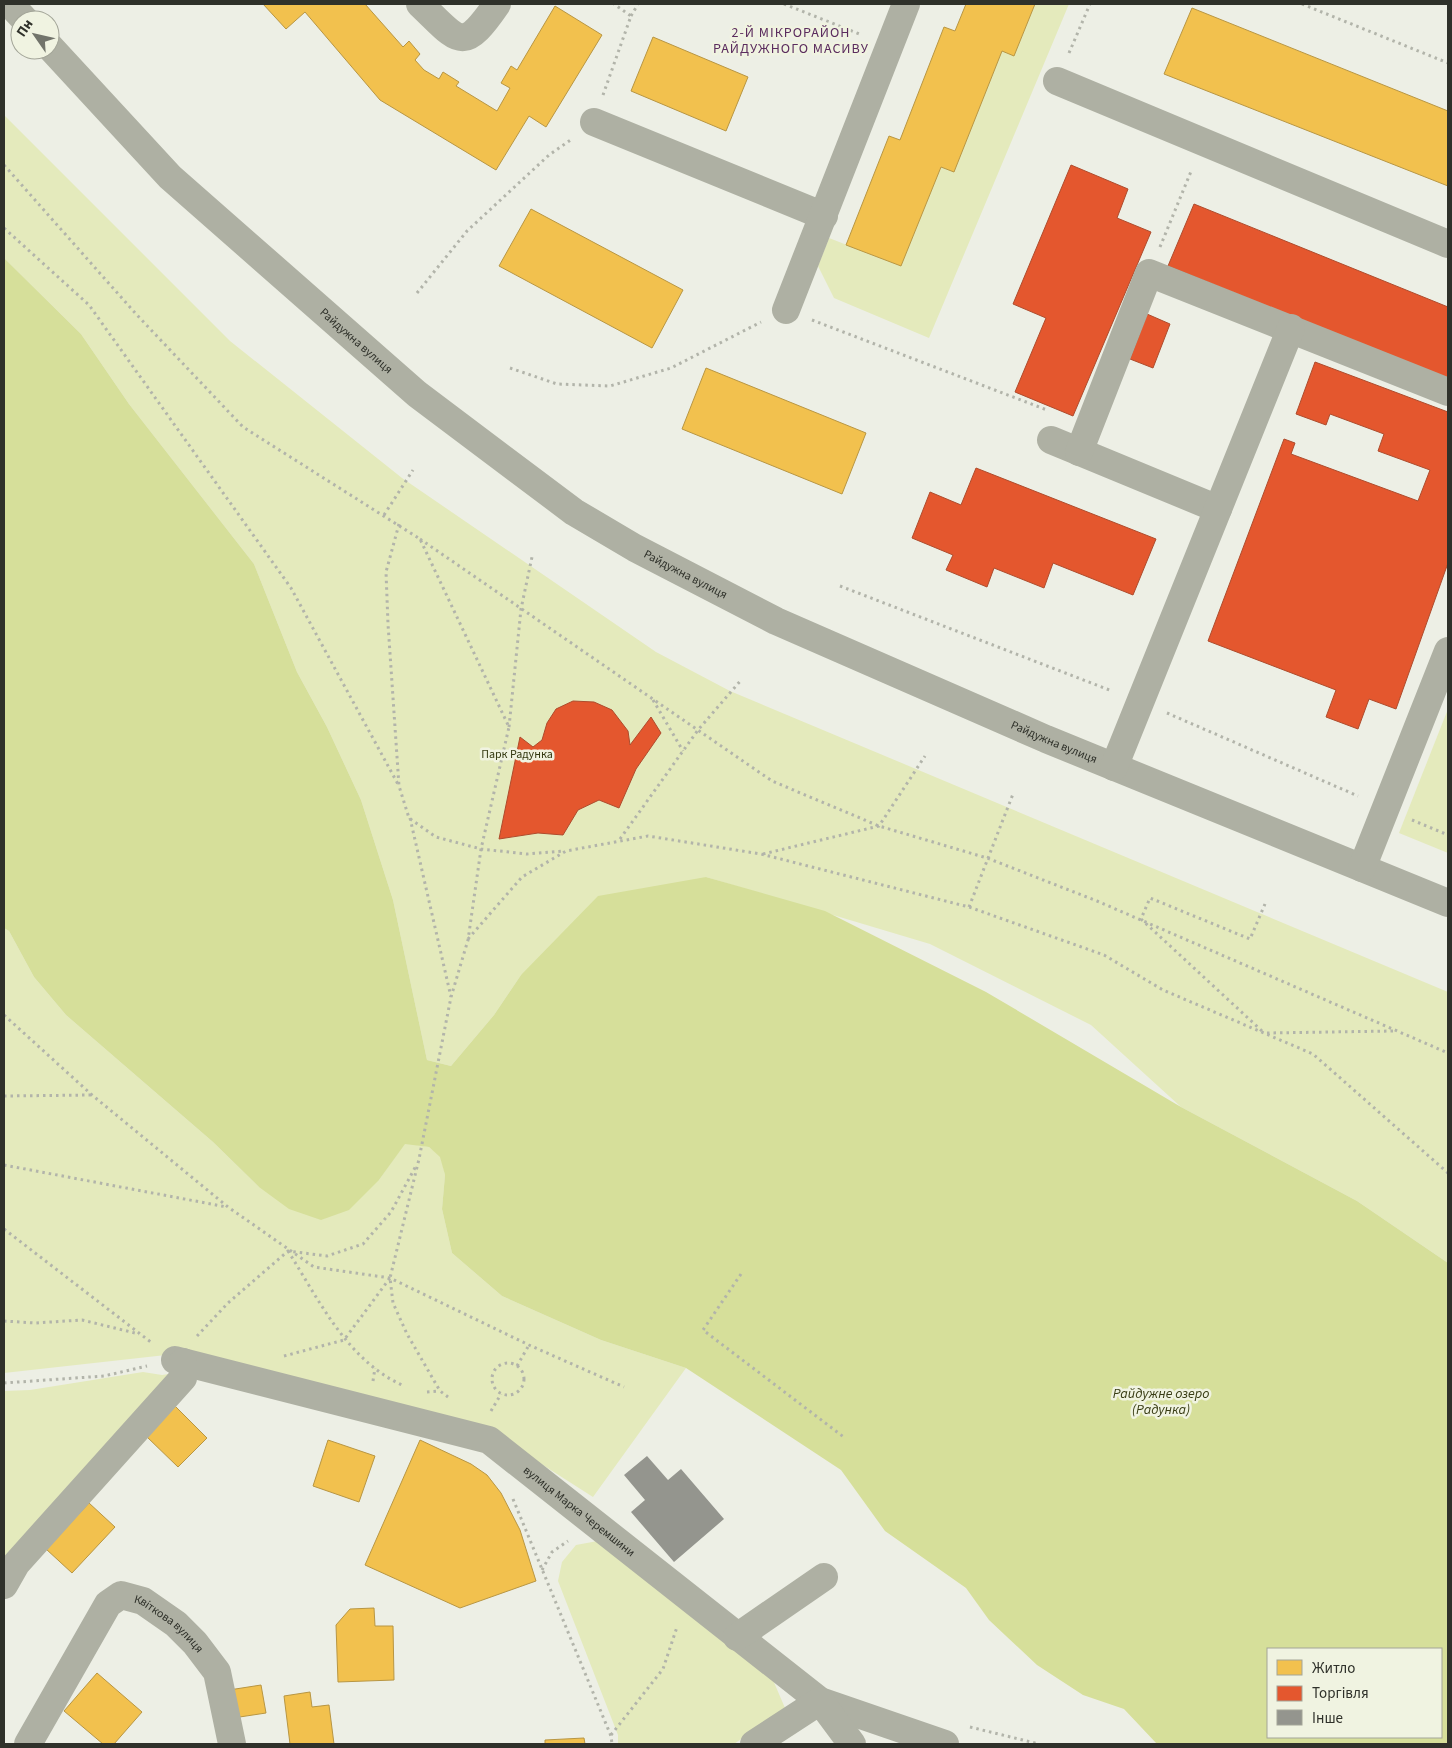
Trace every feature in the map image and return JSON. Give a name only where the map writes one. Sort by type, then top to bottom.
[{"type":"street","points":[[420,4],[449,31],[461,38],[470,37],[482,26],[497,4]]},
{"type":"street","points":[[786,310],[906,4]]},
{"type":"street","name":"Райдужна вулиця","points":[[60,58],[170,177],[417,394],[574,512],[635,548],[776,621],[1114,767],[1448,903]]},
{"type":"street","points":[[1057,82],[1448,244]]},
{"type":"street","points":[[594,122],[824,216]]},
{"type":"street","points":[[1079,452],[1149,273],[1448,392]]},
{"type":"street","points":[[1114,767],[1291,328]]},
{"type":"street","points":[[1051,440],[1218,509]]},
{"type":"street","points":[[1362,868],[1448,651]]},
{"type":"street","points":[[4,1584],[16,1564],[184,1378],[179,1361]]},
{"type":"street","name":"вулиця Марка Черемшини","points":[[179,1361],[489,1440],[820,1702],[945,1744]]},
{"type":"street","points":[[737,1637],[824,1578]]},
{"type":"street","name":"Квіткова вулиця","points":[[28,1744],[108,1604],[121,1596],[143,1600],[176,1624],[195,1642],[217,1672],[232,1744]]},
{"type":"street","points":[[754,1744],[820,1702],[852,1744]]},
{"type":"path","points":[[614,4],[631,16]]},
{"type":"path","points":[[417,293],[467,231],[549,156],[594,122],[631,16],[638,4]]},
{"type":"path","points":[[784,4],[890,45]]},
{"type":"path","points":[[1057,82],[1090,4]]},
{"type":"path","points":[[1302,4],[1448,63]]},
{"type":"path","points":[[1149,273],[1203,142]]},
{"type":"path","points":[[4,164],[136,314],[242,426],[398,524],[772,781],[879,826],[987,858],[1141,919],[1448,1053]]},
{"type":"path","points":[[4,228],[89,305],[291,588],[399,786],[410,818],[451,997]]},
{"type":"path","points":[[510,368],[557,384],[610,386],[671,368],[786,310],[1060,416],[1051,440]]},
{"type":"path","points":[[384,515],[413,470]]},
{"type":"path","points":[[398,524],[386,572],[399,786]]},
{"type":"path","points":[[420,539],[509,727]]},
{"type":"path","points":[[280,1358],[344,1340],[390,1278],[419,1159],[444,1042],[451,997],[468,940],[481,849],[509,727],[521,609],[532,557]]},
{"type":"path","points":[[620,839],[698,730],[742,679]]},
{"type":"path","points":[[652,700],[683,752]]},
{"type":"path","points":[[761,854],[879,826],[925,756]]},
{"type":"path","points":[[969,907],[1013,794]]},
{"type":"path","points":[[410,818],[436,838],[481,849],[527,854],[566,851],[620,839],[648,836],[672,838],[761,854],[969,907],[1104,955],[1163,990],[1313,1054],[1448,1174]]},
{"type":"path","points":[[468,940],[522,877],[566,851]]},
{"type":"path","points":[[1141,919],[1150,898],[1250,939],[1265,904]]},
{"type":"path","points":[[1141,919],[1264,1033],[1396,1031]]},
{"type":"path","points":[[4,1015],[92,1095],[228,1207],[288,1251],[314,1267],[390,1278],[528,1345],[624,1387]]},
{"type":"path","points":[[4,1096],[92,1095]]},
{"type":"path","points":[[4,1382],[104,1376],[179,1361],[228,1303],[288,1251],[327,1256],[363,1244],[391,1212],[419,1159]]},
{"type":"path","points":[[4,1165],[228,1207]]},
{"type":"path","points":[[4,1229],[142,1335],[179,1361]]},
{"type":"path","points":[[288,1251],[344,1340],[389,1379],[404,1386]]},
{"type":"path","points":[[741,1274],[702,1330],[845,1438]]},
{"type":"path","points":[[4,1321],[35,1323],[82,1320],[142,1335]]},
{"type":"path","points":[[517,1366],[528,1345]]},
{"type":"path","points":[[502,1364],[517,1366],[523,1372],[524,1380],[522,1387],[516,1393],[509,1395],[500,1394],[492,1382],[497,1368],[502,1364]]},
{"type":"path","points":[[418,1392],[440,1391]]},
{"type":"path","points":[[510,1492],[611,1736],[612,1744]]},
{"type":"path","points":[[611,1736],[663,1669],[687,1596]]},
{"type":"green space","points":[[1035,4],[1069,4],[929,338],[834,298],[818,266],[829,238],[901,266],[941,167],[954,172],[1002,51],[1014,56]]},
{"type":"green space","name":"Парк Радунка","points":[[4,115],[230,341],[402,478],[656,652],[730,691],[1448,992],[1448,1263],[1357,1201],[1181,1107],[1091,1025],[930,944],[706,877],[521,975],[494,1015],[451,1066],[427,1060],[393,900],[361,800],[327,727],[297,672],[254,564],[129,404],[81,334],[4,258]]},
{"type":"green space","points":[[1448,709],[1448,853],[1399,833]]},
{"type":"green space","points":[[4,928],[9,931],[34,977],[66,1015],[213,1142],[259,1187],[379,1180],[405,1143],[429,1147],[441,1157],[445,1175],[442,1209],[452,1253],[502,1296],[601,1340],[686,1368],[593,1497],[485,1428],[184,1353],[4,1373]]},
{"type":"green space","points":[[143,1372],[162,1375],[175,1373],[4,1562],[4,1391],[30,1390]]},
{"type":"green space","points":[[603,1540],[770,1673],[785,1708],[734,1744],[618,1744],[618,1735],[558,1581],[562,1562],[576,1545]]},
{"type":"water","name":"Райдужне озеро (Радунка)","points":[[4,258],[81,334],[129,404],[254,564],[297,672],[327,727],[361,800],[393,900],[427,1060],[451,1066],[494,1015],[521,975],[598,896],[706,877],[825,911],[986,992],[1181,1107],[1357,1201],[1448,1263],[1448,1744],[1157,1744],[1124,1709],[1083,1695],[1037,1665],[989,1620],[966,1588],[885,1531],[841,1470],[686,1368],[601,1340],[502,1296],[452,1253],[442,1209],[445,1175],[440,1157],[429,1147],[405,1144],[379,1180],[349,1210],[321,1220],[289,1209],[259,1187],[213,1142],[66,1015],[34,977],[9,931],[4,928]]},
{"type":"building: Житло","points":[[263,4],[365,4],[403,47],[409,41],[420,54],[415,60],[424,70],[439,79],[443,72],[459,82],[456,86],[497,111],[510,88],[501,83],[511,66],[517,70],[555,6],[602,35],[546,127],[529,116],[496,170],[380,100],[305,12],[286,29]]},
{"type":"building: Житло","points":[[966,4],[1035,4],[1014,56],[1002,51],[954,172],[941,167],[901,266],[846,245],[889,136],[900,140],[944,27],[955,31]]},
{"type":"building: Житло","points":[[1192,8],[1448,111],[1448,186],[1164,74]]},
{"type":"building: Житло","points":[[653,37],[748,77],[726,131],[631,91]]},
{"type":"building: Житло","points":[[531,209],[683,290],[652,348],[499,266]]},
{"type":"building: Житло","points":[[706,368],[866,433],[842,494],[682,429]]},
{"type":"building: Житло","points":[[175,1406],[207,1438],[178,1467],[146,1436]]},
{"type":"building: Житло","points":[[328,1440],[375,1456],[359,1502],[313,1486]]},
{"type":"building: Житло","points":[[420,1440],[471,1464],[487,1475],[501,1493],[520,1530],[536,1581],[460,1608],[365,1565]]},
{"type":"building: Житло","points":[[89,1503],[115,1527],[72,1573],[46,1549]]},
{"type":"building: Житло","points":[[374,1608],[375,1626],[393,1626],[394,1680],[338,1682],[336,1625],[350,1609]]},
{"type":"building: Житло","points":[[97,1673],[142,1712],[114,1744],[103,1744],[64,1711]]},
{"type":"building: Житло","points":[[261,1685],[266,1713],[233,1718],[229,1690]]},
{"type":"building: Житло","points":[[310,1692],[312,1707],[329,1705],[334,1744],[290,1744],[284,1696]]},
{"type":"building: Житло","points":[[584,1738],[585,1744],[545,1744],[545,1740]]},
{"type":"building: Торгівля","points":[[1071,165],[1128,189],[1117,218],[1151,232],[1073,416],[1015,392],[1046,318],[1013,304]]},
{"type":"building: Торгівля","points":[[1194,204],[1448,307],[1448,380],[1168,266]]},
{"type":"building: Торгівля","points":[[1147,314],[1170,324],[1153,368],[1130,359]]},
{"type":"building: Торгівля","points":[[1315,362],[1448,412],[1448,563],[1396,709],[1369,699],[1358,729],[1326,717],[1336,690],[1208,641],[1284,439],[1295,443],[1291,454],[1418,501],[1430,470],[1378,451],[1384,434],[1330,414],[1326,425],[1296,414]]},
{"type":"building: Торгівля","points":[[976,468],[1156,539],[1133,595],[1053,563],[1044,588],[994,568],[987,587],[946,570],[953,555],[912,538],[930,492],[961,505]]},
{"type":"building: Торгівля","points":[[573,701],[594,702],[612,710],[628,731],[630,745],[651,717],[661,733],[636,769],[619,808],[599,800],[578,810],[563,835],[538,833],[499,839],[520,737],[533,747],[542,740],[547,723],[556,709]]},
{"type":"building: Інше","points":[[647,1456],[668,1480],[681,1469],[724,1519],[674,1562],[631,1512],[645,1500],[624,1475]]},
{"type":"district","name":"2-Й МІКРОРАЙОН РАЙДУЖНОГО МАСИВУ","points":[[791,42]]}]
